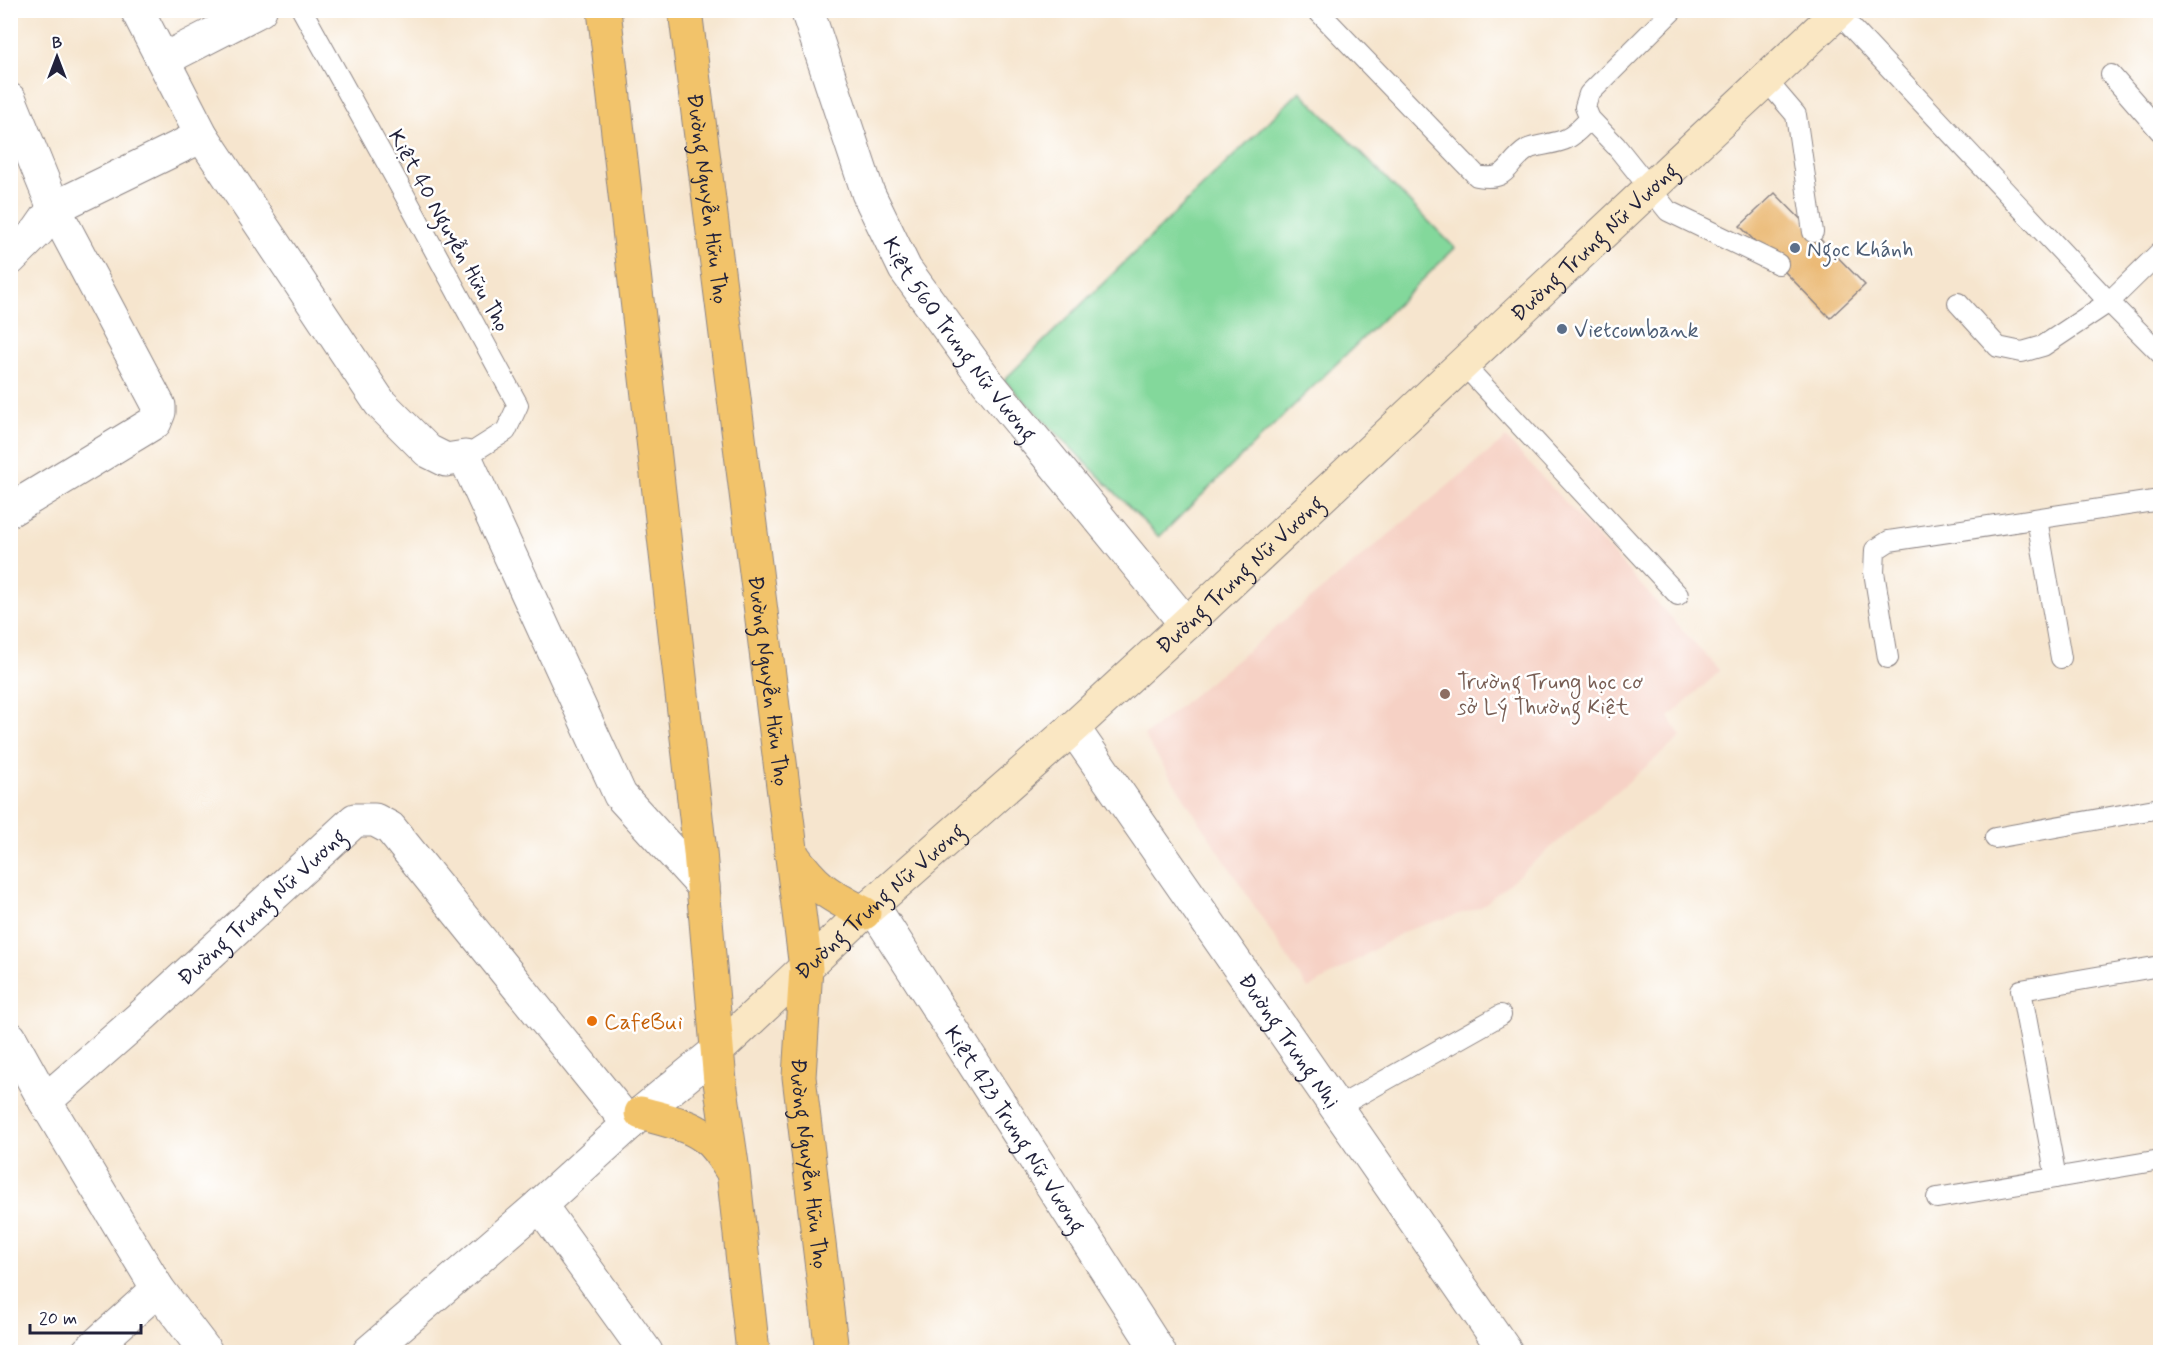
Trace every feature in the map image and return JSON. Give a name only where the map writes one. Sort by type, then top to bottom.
[{"type":"main road","points":[[604,10],[703,886],[718,1050],[753,1353]]},
{"type":"main road","name":"Đường Nguyễn Hữu Thọ","points":[[685,10],[806,968],[799,1077],[832,1353]]},
{"type":"main road","name":"Đường Trưng Nữ Vương","points":[[718,1050],[868,909],[1073,728],[1186,624],[1839,11]]},
{"type":"main road","points":[[791,853],[808,877],[833,897],[868,909]]},
{"type":"main road","points":[[635,1118],[687,1128],[704,1136],[733,1171]]},
{"type":"street","points":[[137,10],[202,136],[380,403],[428,451],[446,460],[465,457],[620,795],[703,886]]},
{"type":"street","points":[[163,60],[260,10]]},
{"type":"street","name":"Kiệt 560 Trưng Nữ Vương","points":[[807,10],[868,193],[905,269],[988,383],[1186,624]]},
{"type":"street","points":[[10,100],[54,208],[159,406],[155,422],[10,510]]},
{"type":"street","points":[[10,259],[38,231],[54,208],[202,136]]},
{"type":"street","name":"Đường Trưng Nhị","points":[[1073,728],[1506,1353]]},
{"type":"street","name":"Đường Trưng Nữ Vương","points":[[45,1101],[143,1015],[355,820],[375,820],[390,828],[635,1118]]},
{"type":"street","name":"Kiệt 423 Trưng Nữ Vương","points":[[868,909],[1159,1353]]},
{"type":"street","points":[[10,1038],[45,1101],[158,1289],[206,1353]]},
{"type":"street","name":"Đường Trưng Nữ Vương","points":[[369,1353],[540,1205],[635,1118],[718,1050]]},
{"type":"street","points":[[540,1205],[646,1353]]},
{"type":"street","points":[[88,1353],[158,1289]]},
{"type":"lane","name":"Kiệt 40 Nguyễn Hữu Thọ","points":[[302,10],[518,405],[506,431],[465,457]]},
{"type":"lane","points":[[1317,10],[1477,176],[1491,178],[1502,174],[1529,148],[1569,138],[1590,119]]},
{"type":"lane","points":[[1673,10],[1589,94],[1585,107],[1590,119],[1616,146],[1668,211],[1778,264]]},
{"type":"lane","points":[[1839,11],[2109,302],[2160,353]]},
{"type":"lane","points":[[2111,75],[2160,131]]},
{"type":"lane","points":[[1766,80],[1796,115],[1813,232]]},
{"type":"lane","points":[[1958,303],[1998,347],[2022,352],[2043,346],[2109,302],[2160,252]]},
{"type":"lane","points":[[1464,364],[1678,595]]},
{"type":"lane","points":[[1888,658],[1874,572],[1875,550],[1889,541],[2160,500]]},
{"type":"lane","points":[[2037,519],[2061,658]]},
{"type":"lane","points":[[1995,838],[2160,808]]},
{"type":"lane","points":[[2056,1178],[2021,990],[2160,966]]},
{"type":"lane","points":[[1336,1108],[1501,1015]]},
{"type":"lane","points":[[1937,1198],[2160,1160]]},
{"type":"shaded area","name":"Trường Trung học cơ sở Lý Thường Kiệt","points":[[1506,438],[1720,671],[1669,717],[1681,737],[1481,907],[1405,931],[1308,989],[1144,736]]},
{"type":"green space","points":[[1300,91],[1455,248],[1159,537],[1004,380]]},
{"type":"building","name":"Ngọc Khánh","points":[[1775,193],[1865,285],[1830,318],[1740,226]]},
{"type":"place","name":"Ngọc Khánh","points":[[1795,248]]},
{"type":"place","name":"Vietcombank","points":[[1562,329]]},
{"type":"place","name":"Trường Trung học cơ sở Lý Thường Kiệt","points":[[1445,694]]},
{"type":"place","name":"CafeBui","points":[[592,1021]]}]
